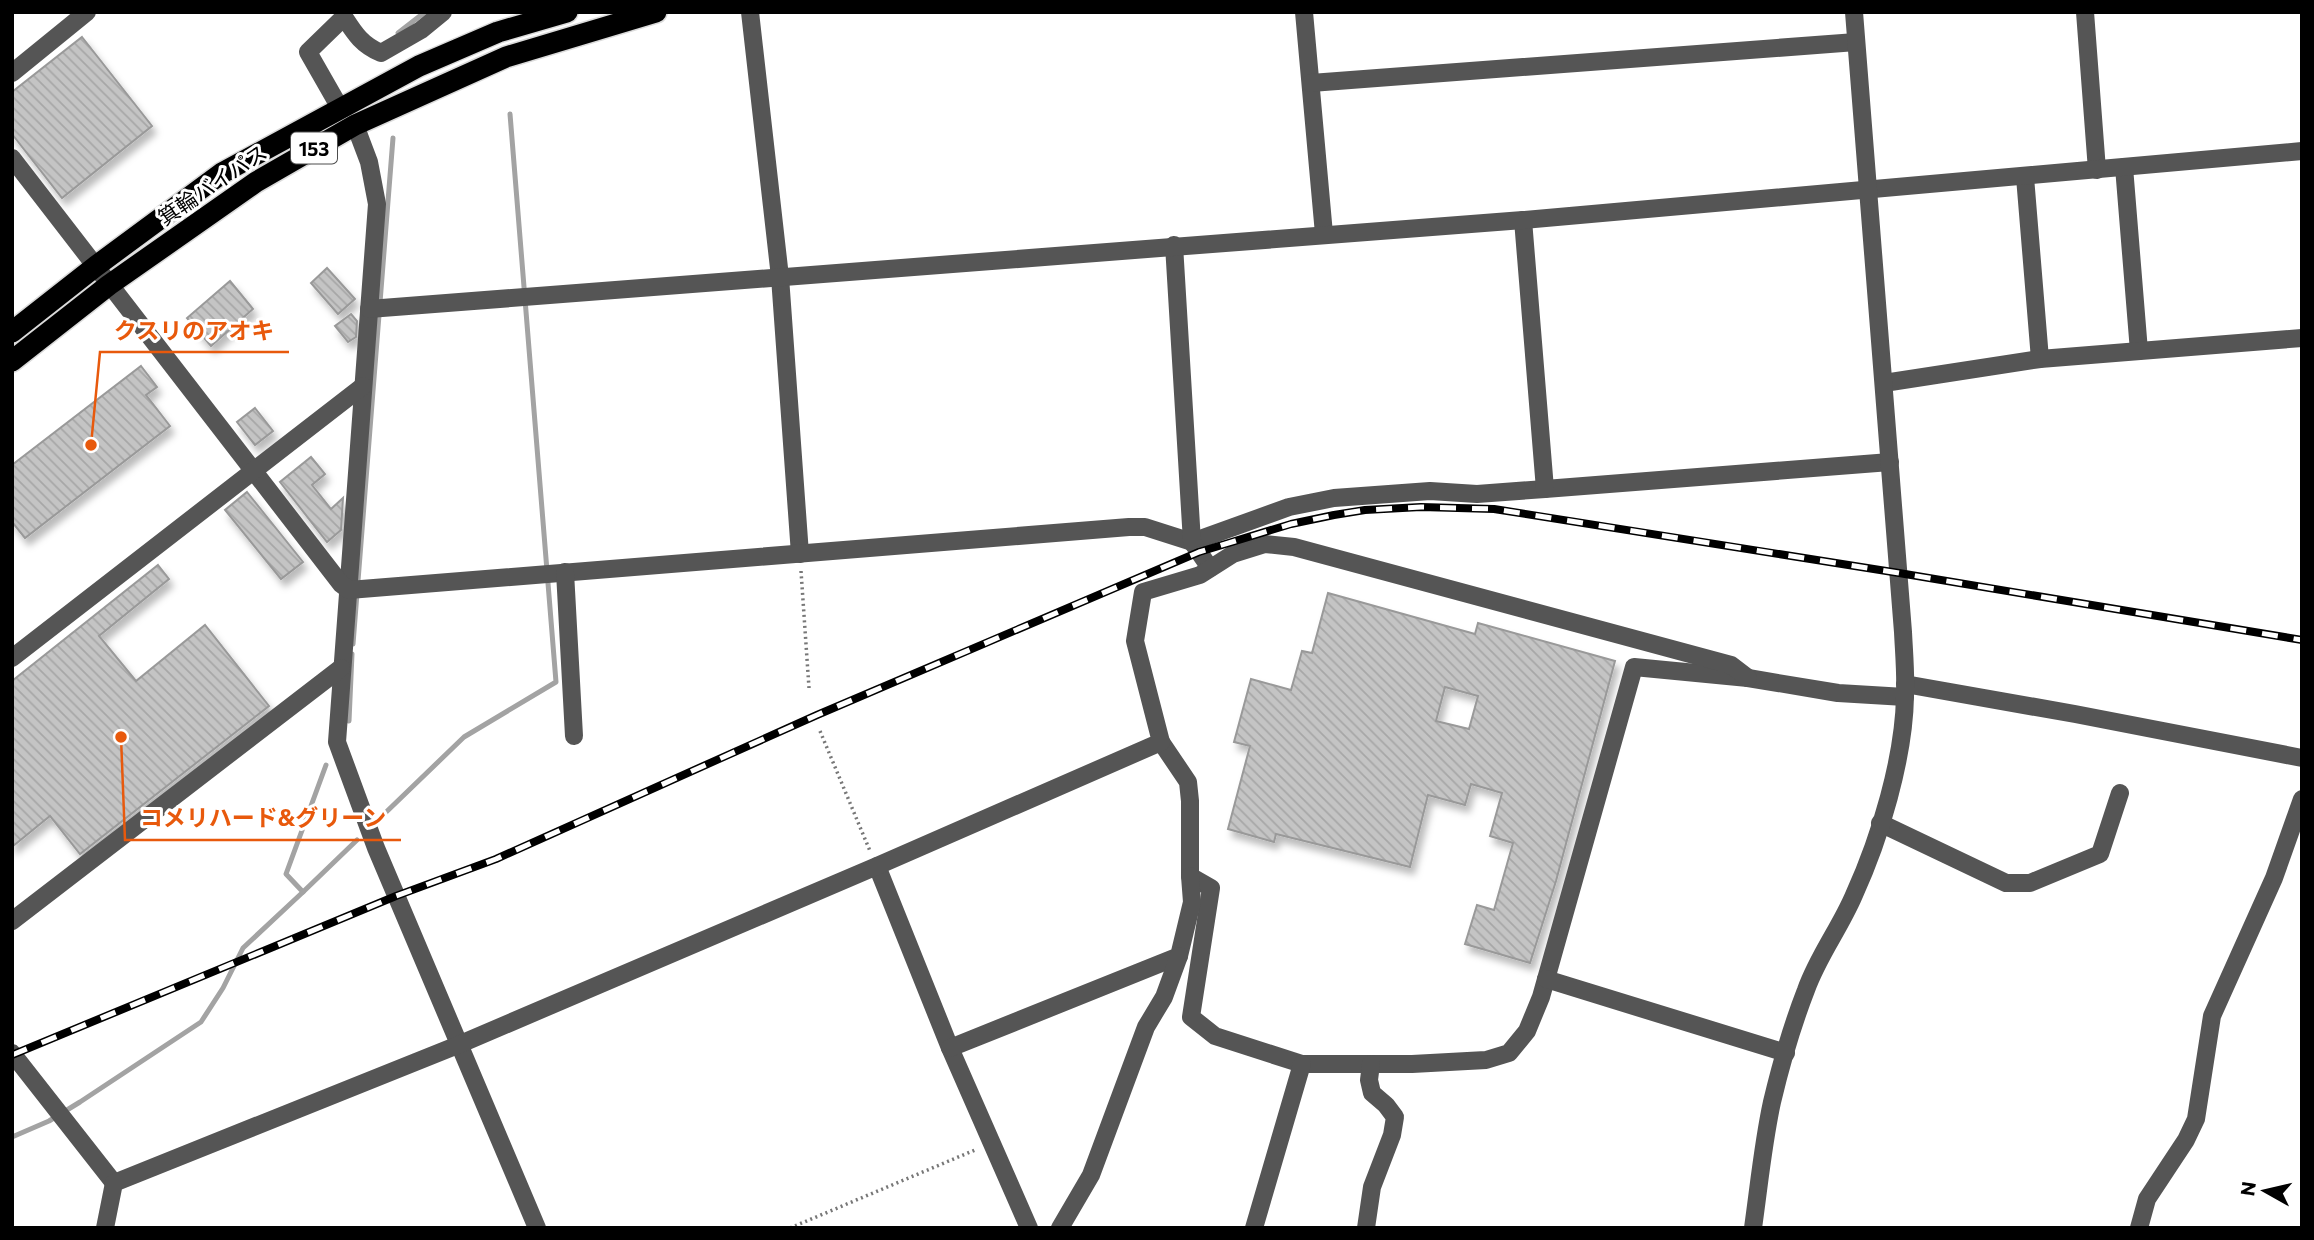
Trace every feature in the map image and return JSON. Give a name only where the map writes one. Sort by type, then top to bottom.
[{"type":"highway","name":"箕輪バイパス","points":[[12,332],[222,173],[419,66],[486,37],[567,12]]},
{"type":"highway","name":"箕輪バイパス","points":[[12,361],[109,285],[256,181],[355,125],[506,57],[656,12]]},
{"type":"street","points":[[12,73],[87,12]]},
{"type":"street","points":[[340,108],[308,52],[343,15],[366,46],[381,53],[421,30],[443,12]]},
{"type":"street","points":[[750,12],[780,277],[800,554]]},
{"type":"street","points":[[1304,12],[1324,234]]},
{"type":"street","points":[[1753,1228],[1772,1102],[1807,987],[1854,897],[1880,823],[1899,744],[1905,690],[1903,632],[1854,12]]},
{"type":"street","points":[[2085,12],[2096,170]]},
{"type":"street","points":[[1311,83],[1856,42]]},
{"type":"street","points":[[355,125],[369,162],[377,204],[377,308],[363,386],[337,742],[376,848],[537,1228]]},
{"type":"street","points":[[377,308],[1522,220],[2302,151]]},
{"type":"street","points":[[12,158],[341,584],[350,590],[1129,527],[1145,527],[1192,542],[1289,507],[1334,498],[1430,491],[1477,494],[1890,462]]},
{"type":"street","points":[[2124,167],[2140,351]]},
{"type":"street","points":[[2025,177],[2040,359]]},
{"type":"street","points":[[1522,220],[1545,489]]},
{"type":"street","points":[[1174,245],[1192,542],[1210,568]]},
{"type":"street","points":[[1884,383],[2040,359],[2302,338]]},
{"type":"street","points":[[12,658],[363,386]]},
{"type":"street","points":[[1060,1228],[1091,1175],[1146,1027],[1164,997],[1179,956],[1192,902],[1188,782],[1161,742],[1135,640],[1143,592],[1200,575],[1233,554],[1265,544],[1294,547],[1731,665],[1748,678]]},
{"type":"street","points":[[552,573],[574,736]]},
{"type":"street","points":[[1190,876],[1211,888],[1191,1017],[1215,1036],[1302,1064],[1486,1060],[1509,1053],[1527,1031],[1546,978],[1634,667],[1748,678],[1838,693],[1905,690],[2075,713],[2302,758]]},
{"type":"street","points":[[12,920],[341,668]]},
{"type":"street","points":[[114,1183],[458,1045],[1161,742]]},
{"type":"street","points":[[1880,823],[2006,883],[2030,883],[2101,854],[2120,793]]},
{"type":"street","points":[[2139,1228],[2147,1199],[2186,1140],[2196,1119],[2212,1016],[2274,878],[2302,799]]},
{"type":"street","points":[[877,866],[950,1048],[1029,1228]]},
{"type":"street","points":[[950,1048],[1179,956]]},
{"type":"street","points":[[1546,978],[1786,1053]]},
{"type":"street","points":[[12,1053],[114,1183],[105,1228]]},
{"type":"street","points":[[1254,1228],[1302,1064]]},
{"type":"street","points":[[1366,1228],[1373,1187],[1392,1135],[1395,1117],[1372,1093],[1369,1080],[1371,1064]]},
{"type":"path","points":[[800,554],[809,688]]},
{"type":"path","points":[[820,731],[877,866]]},
{"type":"path","points":[[790,1228],[992,1143]]},
{"type":"building","points":[[82,37],[152,126],[62,198],[12,134],[12,92]]},
{"type":"building","points":[[327,268],[355,299],[338,314],[311,283]]},
{"type":"building","points":[[230,281],[253,309],[211,346],[187,318]]},
{"type":"building","points":[[351,314],[357,321],[356,337],[348,342],[335,326]]},
{"type":"building","points":[[141,366],[157,387],[146,395],[170,426],[25,538],[12,522],[12,465]]},
{"type":"building","points":[[255,408],[273,431],[255,445],[237,422]]},
{"type":"building","points":[[311,457],[325,474],[312,485],[331,509],[343,498],[341,530],[327,542],[280,482]]},
{"type":"building","points":[[247,492],[303,562],[281,579],[225,510]]},
{"type":"building","points":[[158,565],[169,579],[99,636],[136,681],[205,625],[269,706],[80,854],[50,816],[12,847],[12,681]]},
{"type":"building","points":[[1328,593],[1475,634],[1478,623],[1615,661],[1556,881],[1530,963],[1465,944],[1477,905],[1494,910],[1513,843],[1490,836],[1502,793],[1471,784],[1465,805],[1428,795],[1410,867],[1276,834],[1274,842],[1228,829],[1250,746],[1234,742],[1251,679],[1291,690],[1302,651],[1312,653]],"holes":[[[1445,687],[1478,696],[1469,729],[1436,721]]]},
{"type":"waterway","points":[[398,33],[425,12]]},
{"type":"waterway","points":[[380,818],[464,737],[556,682],[510,114]]},
{"type":"waterway","points":[[353,644],[393,138]]},
{"type":"waterway","points":[[349,721],[352,654]]},
{"type":"waterway","points":[[12,1137],[49,1121],[201,1022],[223,988],[243,948],[303,892],[286,874],[326,765]]},
{"type":"waterway","points":[[303,892],[357,840]]},
{"type":"railway","points":[[12,1055],[396,896],[496,859],[817,715],[1199,552],[1291,524],[1334,515],[1365,510],[1421,507],[1494,509],[2302,640]]},
{"type":"place","name":"クスリのアオキ","points":[[91,445]]},
{"type":"place","name":"コメリハード&グリーン","points":[[121,737]]}]
